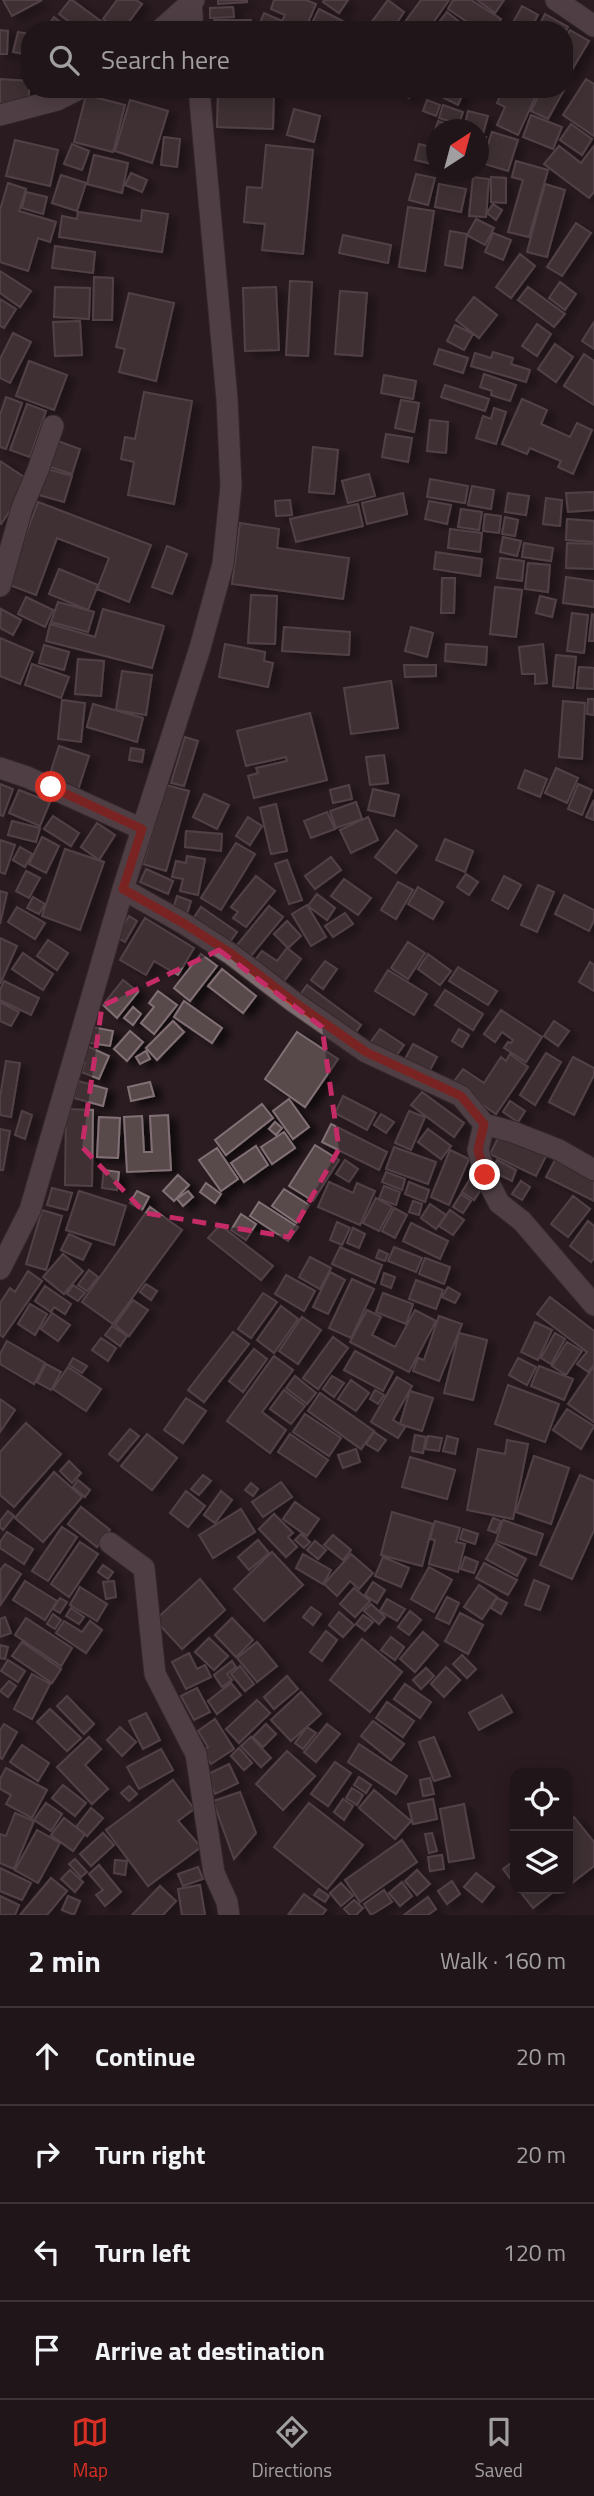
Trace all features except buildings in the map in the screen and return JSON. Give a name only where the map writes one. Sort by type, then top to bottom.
[{"type":"street","points":[[556,0],[594,26]]},
{"type":"street","points":[[170,21],[192,1]]},
{"type":"street","points":[[192,1],[193,21]]},
{"type":"street","points":[[0,115],[61,98]]},
{"type":"street","points":[[0,1269],[30,1210],[123,889],[200,648],[223,564],[231,486],[227,399],[200,98]]},
{"type":"street","points":[[0,586],[22,508],[52,426]]},
{"type":"street","points":[[0,768],[27,777],[142,829]]},
{"type":"street","points":[[123,889],[232,954],[294,1002],[366,1052],[461,1096],[484,1124],[558,1150],[594,1170]]},
{"type":"street","points":[[484,1124],[478,1150],[485,1175],[499,1203],[522,1220],[594,1305]]},
{"type":"street","points":[[110,1542],[145,1567],[155,1674],[195,1754],[214,1873],[227,1902],[229,1915]]},
{"type":"highlighted area","points":[[219,950],[322,1027],[339,1149],[289,1237],[145,1213],[82,1147],[102,1006]]},
{"type":"route","points":[[51,787],[142,829],[123,889],[232,954],[294,1002],[366,1052],[461,1096],[484,1124],[478,1150],[485,1175]]}]
